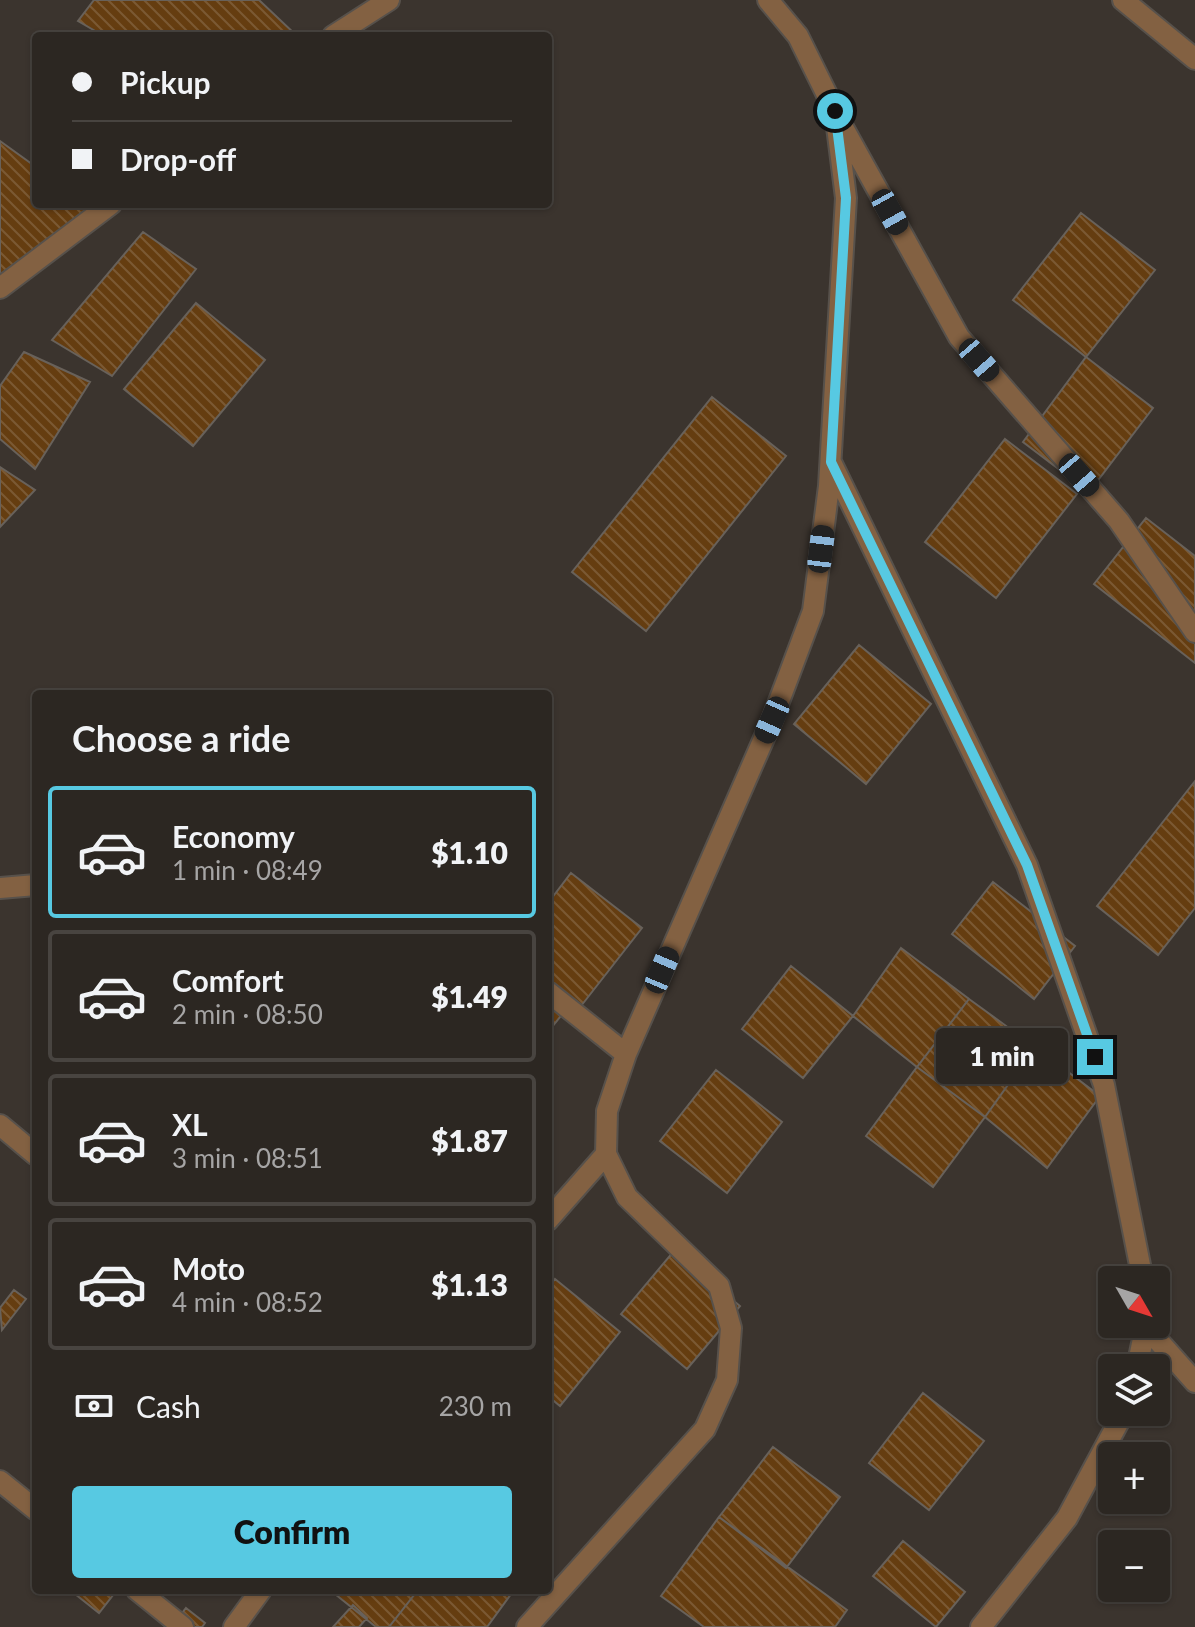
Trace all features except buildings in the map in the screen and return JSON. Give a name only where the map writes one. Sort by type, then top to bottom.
[{"type":"street","points":[[339,32],[389,0]]},
{"type":"street","points":[[768,0],[798,36],[835,111],[959,337],[1119,521],[1195,632]]},
{"type":"street","points":[[1123,0],[1195,59]]},
{"type":"street","points":[[554,1586],[705,1429],[727,1380],[731,1328],[719,1286],[627,1197],[606,1154],[607,1111],[626,1054],[772,720],[813,611],[831,462],[846,198],[835,111]]},
{"type":"street","points":[[0,288],[106,208]]},
{"type":"street","points":[[831,462],[1027,865],[1104,1085],[1140,1266]]},
{"type":"street","points":[[0,888],[32,885]]},
{"type":"street","points":[[552,995],[626,1054]]},
{"type":"street","points":[[0,1125],[32,1152]]},
{"type":"street","points":[[552,1215],[606,1154]]},
{"type":"street","points":[[1156,1338],[1195,1382]]},
{"type":"street","points":[[981,1627],[1067,1518],[1116,1426]]},
{"type":"street","points":[[0,1481],[32,1507]]},
{"type":"street","points":[[142,1594],[183,1627]]},
{"type":"street","points":[[234,1627],[258,1594]]},
{"type":"street","points":[[527,1627],[549,1594]]},
{"type":"route","points":[[835,111],[846,198],[831,462],[1027,865],[1095,1057]]}]
